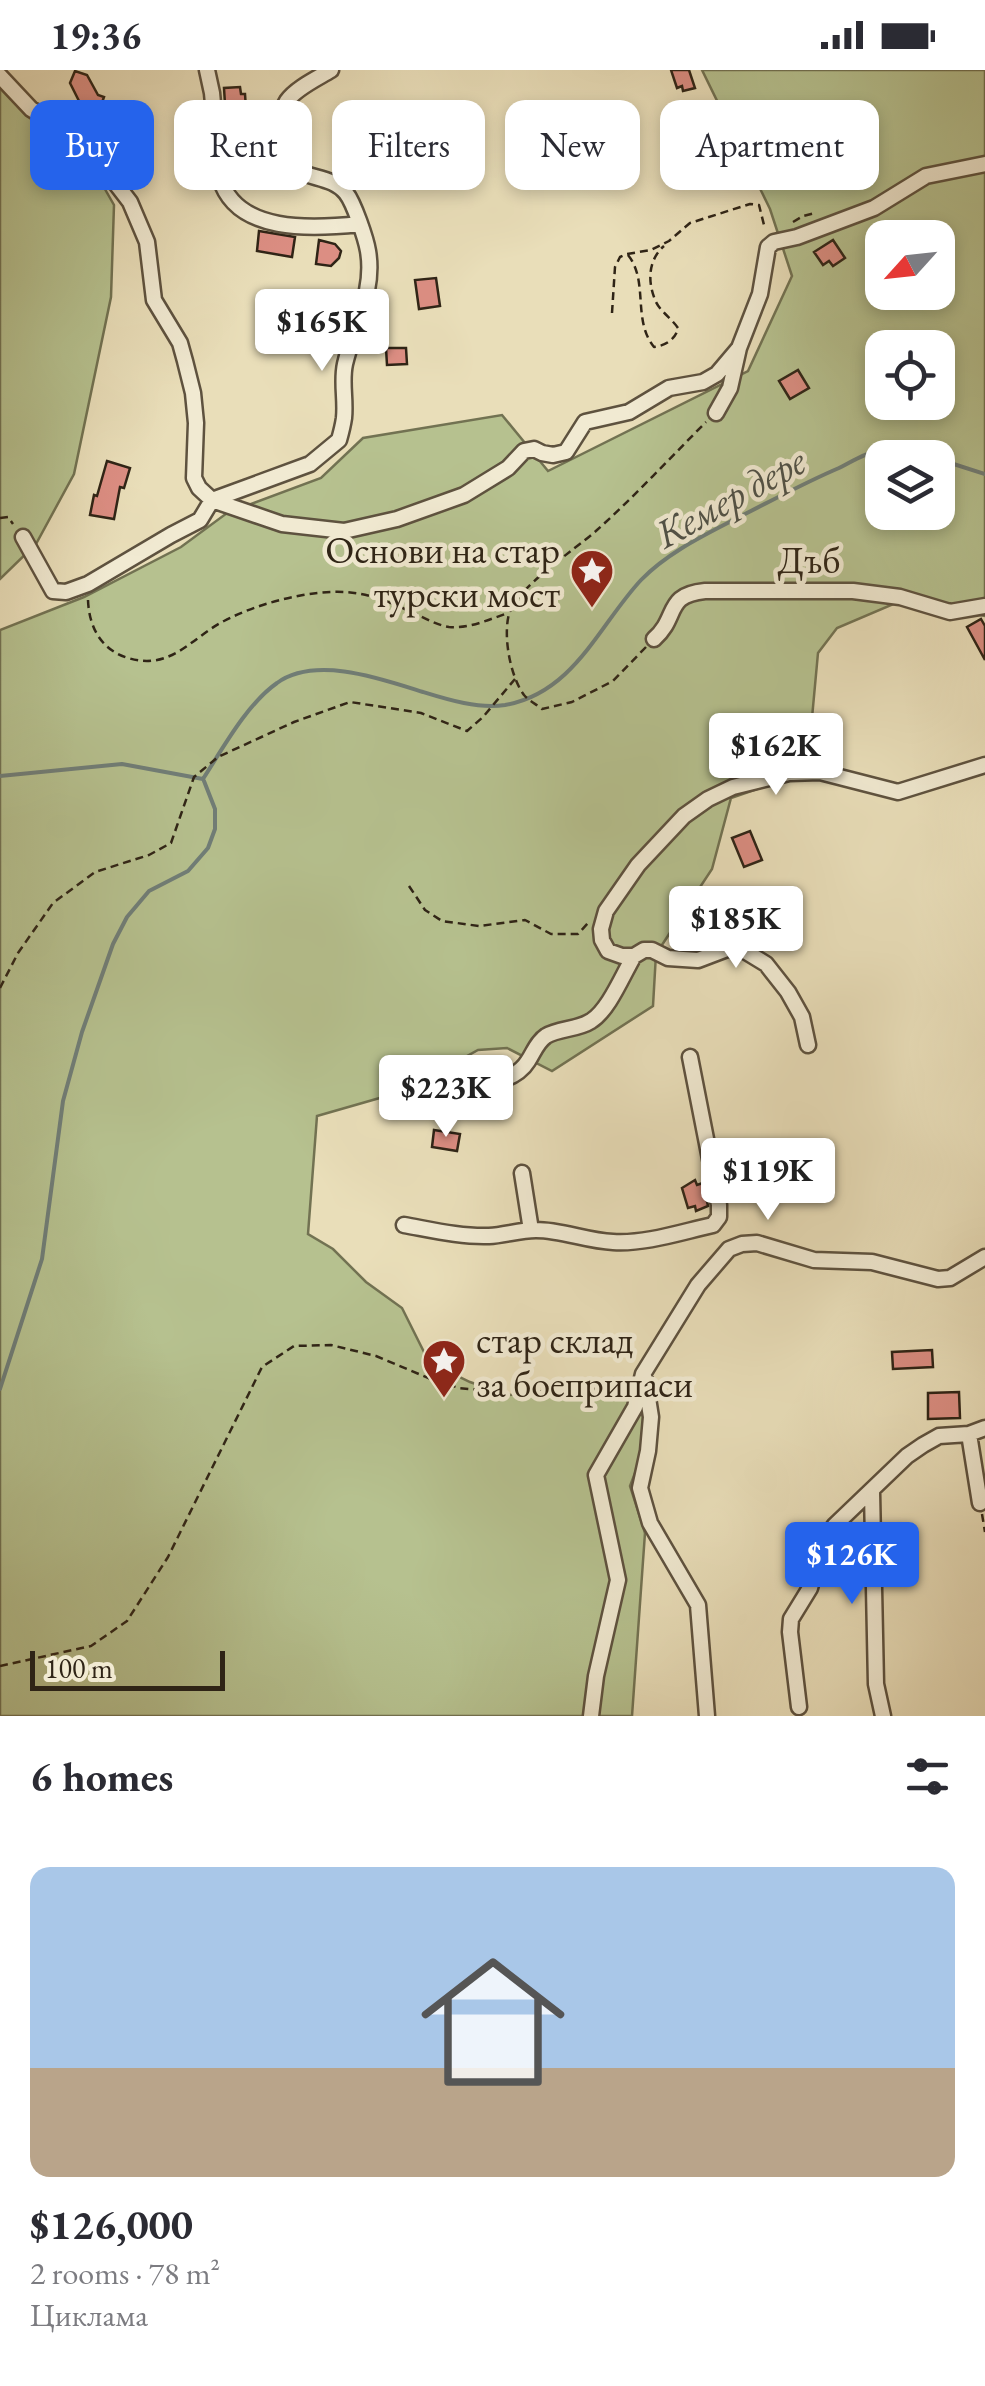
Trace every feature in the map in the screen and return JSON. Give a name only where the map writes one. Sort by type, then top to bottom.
[{"type":"street","points":[[208,70],[220,178],[232,204],[262,220],[324,228],[360,224]]},
{"type":"street","points":[[23,537],[53,591],[66,592],[88,584],[200,520],[212,500],[310,464],[339,440],[344,415],[345,364],[371,272],[368,246],[346,193],[330,181],[296,170],[284,158],[280,142],[282,115],[288,100],[331,70]]},
{"type":"street","points":[[0,76],[31,109],[74,136],[130,202],[146,242],[154,300],[180,343],[193,394],[194,478],[212,500],[282,524],[344,531],[397,519],[464,495],[508,468],[524,451],[534,449],[554,455],[566,452],[585,422],[628,412],[669,388],[703,382],[717,374],[739,348]]},
{"type":"street","points":[[716,412],[730,388],[739,348],[760,294],[768,247],[874,208],[926,176],[985,164]]},
{"type":"street","name":"Дъб","points":[[654,639],[679,598],[691,592],[854,591],[950,612],[985,606]]},
{"type":"street","points":[[634,956],[608,951],[602,940],[606,911],[638,865],[684,816],[708,799],[733,787],[789,773],[820,772],[898,792],[985,765]]},
{"type":"street","points":[[472,1087],[490,1084],[526,1066],[542,1038],[590,1022],[602,1012],[634,956],[644,950],[668,958],[698,960],[727,949],[743,950],[766,964],[788,992],[802,1017],[808,1045]]},
{"type":"street","points":[[404,1225],[462,1235],[550,1231],[619,1243],[713,1225],[719,1216],[719,1205],[690,1057]]},
{"type":"street","points":[[522,1173],[531,1230]]},
{"type":"street","points":[[713,1225],[729,1250]]},
{"type":"street","points":[[591,1716],[618,1580],[596,1474],[635,1407],[643,1374],[698,1284],[729,1250],[742,1244],[757,1243],[814,1260],[872,1262],[938,1279],[950,1278],[985,1257]]},
{"type":"street","points":[[643,1374],[651,1417],[640,1488],[650,1523],[698,1606],[707,1716]]},
{"type":"street","points":[[800,1707],[791,1618],[810,1588],[823,1541],[923,1445],[938,1436],[969,1434],[985,1428]]},
{"type":"street","points":[[969,1434],[980,1503]]},
{"type":"street","points":[[872,1492],[876,1684],[882,1716]]},
{"type":"path","points":[[626,254],[637,272],[646,335],[654,346],[662,346],[678,328],[656,303],[650,270],[658,252],[669,241],[690,223],[755,203],[774,242]]},
{"type":"path","points":[[612,312],[615,267],[620,257],[669,241]]},
{"type":"path","points":[[654,639],[613,681],[572,702],[542,708],[526,698],[516,679],[508,643],[510,612],[522,594],[596,530],[716,412]]},
{"type":"path","points":[[0,518],[8,517],[23,537]]},
{"type":"path","points":[[88,584],[89,617],[100,642],[128,658],[157,660],[182,652],[222,622],[277,600],[332,591],[372,595],[445,626],[462,627],[510,612]]},
{"type":"path","points":[[0,988],[52,903],[95,872],[149,855],[172,843],[194,777],[218,757],[294,722],[350,702],[421,714],[467,731],[516,679]]},
{"type":"path","points":[[409,886],[425,910],[442,921],[479,926],[525,920],[551,934],[578,934],[595,913]]},
{"type":"path","points":[[0,1666],[92,1646],[127,1621],[168,1558],[262,1367],[294,1346],[332,1344],[376,1356],[459,1388],[500,1392],[536,1393],[550,1388],[580,1392],[643,1374]]},
{"type":"path","points":[[980,1503],[985,1532]]},
{"type":"green space","points":[[702,70],[985,70],[985,616],[905,599],[837,628],[818,653],[807,772],[731,798],[712,869],[656,954],[653,1006],[552,1071],[507,1048],[478,1050],[404,1091],[317,1116],[308,1234],[333,1249],[366,1282],[402,1308],[429,1362],[507,1395],[558,1392],[612,1379],[642,1383],[647,1442],[630,1486],[645,1533],[632,1716],[0,1716],[0,630],[84,597],[181,547],[227,513],[321,478],[363,438],[502,415],[548,471],[748,371],[792,276],[761,190],[879,190],[879,100],[717,100]]},
{"type":"green space","points":[[0,76],[30,100],[30,190],[105,190],[114,205],[111,297],[74,474],[36,544],[0,579]]},
{"type":"building","points":[[671,70],[689,70],[695,88],[677,88]]},
{"type":"building","points":[[75,71],[87,75],[103,100],[78,100],[70,83]]},
{"type":"building","points":[[240,87],[245,100],[225,100],[224,88]]},
{"type":"building","points":[[259,231],[295,237],[292,257],[257,251]]},
{"type":"building","points":[[319,240],[335,244],[341,251],[331,266],[316,264]]},
{"type":"building","points":[[833,240],[845,258],[833,266],[829,261],[823,265],[814,252]]},
{"type":"building","points":[[436,278],[440,306],[419,309],[415,280]]},
{"type":"building","points":[[386,348],[406,348],[407,364],[387,365]]},
{"type":"building","points":[[798,370],[809,388],[790,399],[779,381]]},
{"type":"building","points":[[107,461],[130,468],[124,488],[120,487],[114,519],[90,515]]},
{"type":"building","points":[[981,619],[985,626],[985,660],[967,627]]},
{"type":"building","points":[[750,831],[762,860],[744,867],[732,838]]},
{"type":"building","points":[[434,1130],[460,1134],[457,1151],[432,1147]]},
{"type":"building","points":[[695,1180],[697,1185],[703,1183],[708,1206],[696,1211],[695,1206],[688,1208],[682,1188]]},
{"type":"building","points":[[932,1350],[933,1367],[893,1369],[892,1352]]},
{"type":"building","points":[[959,1392],[960,1418],[928,1419],[928,1393]]},
{"type":"waterway","name":"Кемер дере","points":[[0,776],[122,764],[203,779],[256,702],[277,683],[310,671],[369,676],[474,705],[505,705],[529,698],[567,672],[641,580],[664,560],[690,543],[865,455]]},
{"type":"waterway","name":"Кемер дере","points":[[955,464],[985,474]]},
{"type":"waterway","points":[[0,1389],[42,1259],[63,1101],[82,1032],[113,944],[127,917],[149,891],[188,871],[208,848],[215,829],[215,809],[204,781]]},
{"type":"place","name":"Основи на стар турски мост","points":[[592,609]]},
{"type":"place","name":"стар склад за боеприпаси","points":[[444,1399]]}]
